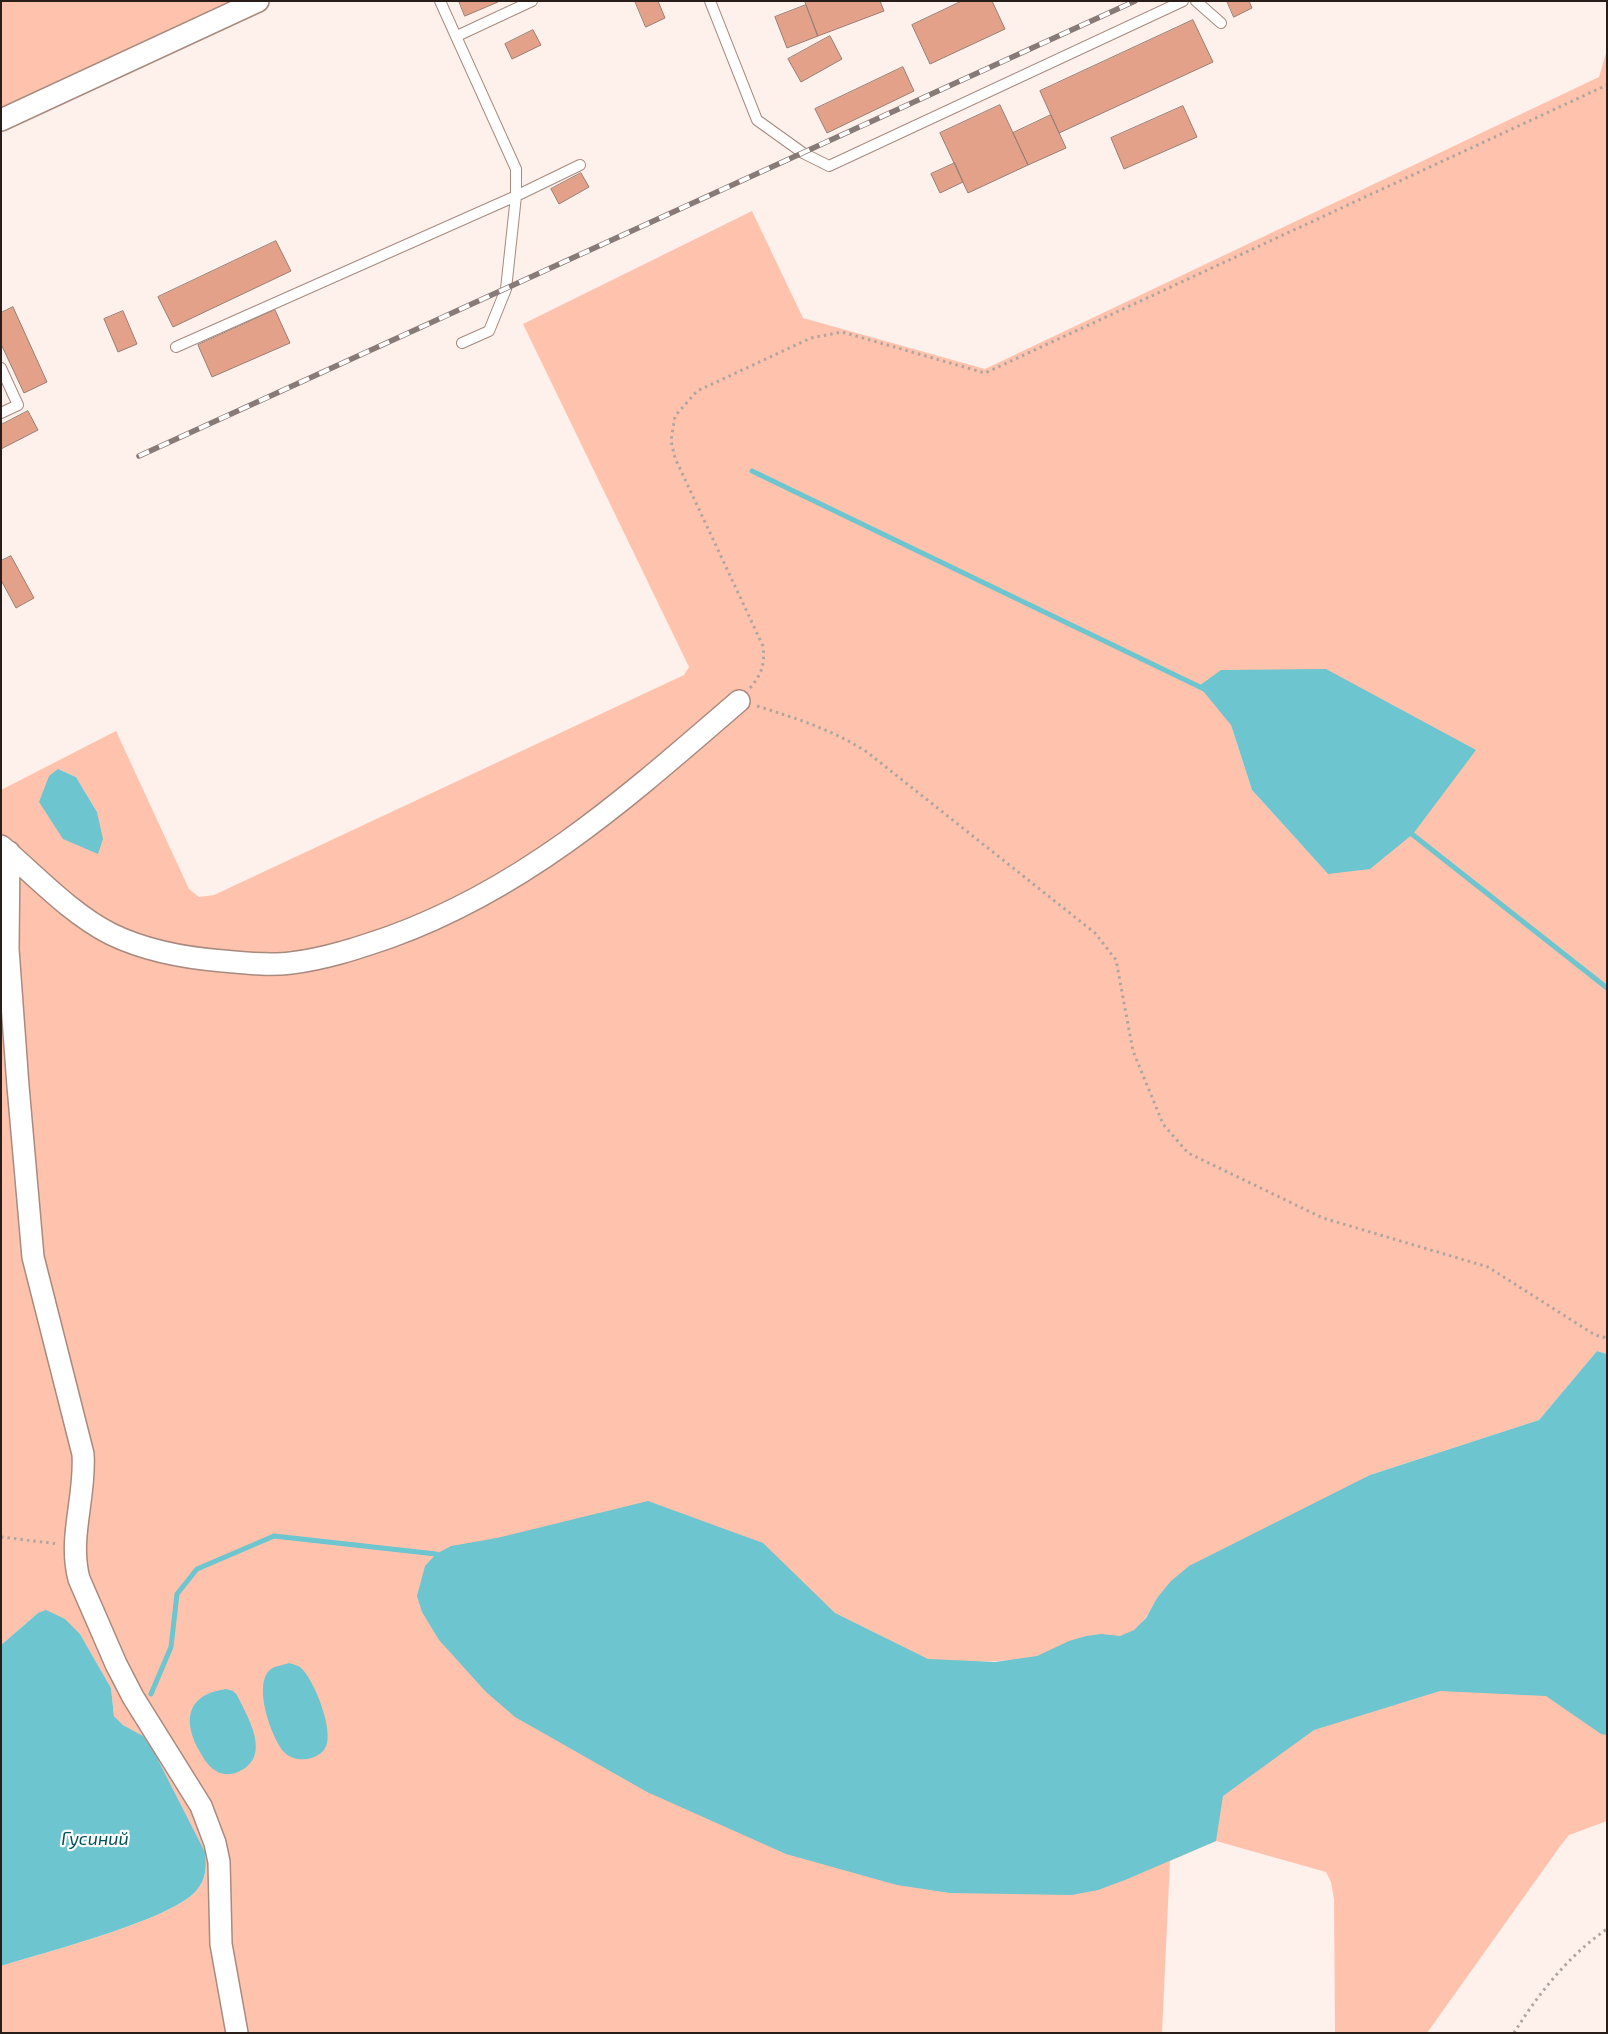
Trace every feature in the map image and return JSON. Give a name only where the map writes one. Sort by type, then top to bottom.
[{"type":"street","points":[[1,120],[258,1]]},
{"type":"street","points":[[5,849],[94,924],[110,934],[148,948],[197,958],[249,964],[290,963],[329,956],[363,947],[439,918],[487,894],[533,866],[581,834],[630,796],[739,701]]},
{"type":"street","points":[[5,849],[8,949],[33,1257],[83,1454],[84,1484],[74,1546],[80,1579],[116,1664],[133,1697],[201,1806],[215,1843],[219,1862],[221,1944],[237,2033]]},
{"type":"lane","points":[[440,1],[516,169],[516,196],[506,289],[489,331],[462,343]]},
{"type":"lane","points":[[457,36],[532,1]]},
{"type":"lane","points":[[710,1],[758,120],[803,153],[829,166],[1183,1]]},
{"type":"lane","points":[[1196,1],[1221,23]]},
{"type":"lane","points":[[176,347],[516,196],[580,165]]},
{"type":"lane","points":[[1,368],[18,405],[1,414]]},
{"type":"path","points":[[1607,85],[985,373],[842,332],[811,338],[697,391],[675,416],[670,441],[675,458],[763,646],[764,661],[760,675],[739,701],[814,724],[842,736],[867,752],[1095,933],[1116,960],[1134,1051],[1163,1124],[1188,1153],[1322,1218],[1488,1267],[1595,1335],[1607,1338]]},
{"type":"path","points":[[1,1537],[74,1546]]},
{"type":"path","points":[[1514,2033],[1534,2001],[1553,1978],[1607,1929]]},
{"type":"shaded area","points":[[1,1],[258,1],[1,120]]},
{"type":"shaded area","points":[[1607,50],[1607,1354],[1597,1351],[1539,1420],[1370,1475],[1157,1598],[1142,1623],[1124,1635],[1083,1637],[1044,1654],[1029,1658],[1000,1661],[937,1661],[902,1648],[859,1625],[1156,1792],[1607,1601],[1607,1821],[1569,1835],[1427,2033],[1335,2033],[1334,1899],[1331,1882],[1326,1872],[1216,1841],[1170,1861],[1162,2033],[1,2033],[1,1966],[74,1944],[161,1913],[182,1902],[196,1891],[204,1878],[206,1863],[205,1852],[152,1748],[137,1733],[123,1725],[114,1716],[111,1688],[80,1634],[38,1613],[1,1645],[1,790],[116,731],[189,889],[199,897],[214,895],[684,675],[689,667],[523,324],[752,211],[803,318],[985,369],[1599,77]],"holes":[[[1231,725],[1328,874],[1252,790]],[[58,769],[76,777],[97,812]]]},
{"type":"water","points":[[1326,669],[1476,750],[1413,834],[1370,869],[1328,874],[1252,790],[1231,725],[1199,686],[1221,670]]},
{"type":"water","points":[[58,769],[76,777],[97,812],[103,839],[98,854],[63,839],[39,802],[49,776]]},
{"type":"water","points":[[1597,1351],[1607,1354],[1607,1735],[1601,1734],[1546,1696],[1440,1691],[1314,1730],[1223,1796],[1216,1841],[1098,1890],[1072,1895],[950,1893],[897,1885],[786,1854],[647,1792],[515,1717],[486,1692],[439,1640],[422,1612],[417,1596],[425,1566],[436,1554],[451,1546],[497,1538],[648,1501],[763,1543],[835,1613],[928,1659],[995,1662],[1037,1656],[1069,1641],[1086,1636],[1101,1634],[1120,1636],[1134,1630],[1146,1618],[1157,1598],[1171,1581],[1189,1566],[1370,1475],[1539,1420]]},
{"type":"water","name":"Гусиний","points":[[46,1610],[65,1619],[80,1634],[111,1688],[114,1716],[123,1725],[143,1736],[152,1748],[205,1852],[206,1868],[204,1878],[196,1891],[182,1902],[161,1913],[74,1944],[1,1966],[1,1645],[38,1613]]},
{"type":"water","points":[[289,1663],[300,1667],[306,1673],[317,1694],[326,1720],[328,1733],[324,1750],[316,1756],[307,1759],[294,1758],[283,1751],[273,1734],[265,1710],[263,1686],[266,1676],[271,1669]]},
{"type":"water","points":[[226,1689],[233,1691],[237,1695],[255,1736],[256,1747],[254,1757],[248,1765],[238,1772],[230,1774],[218,1772],[207,1763],[197,1747],[190,1726],[192,1708],[197,1701],[204,1696]]},
{"type":"building","points":[[459,1],[498,1],[498,2],[465,16]]},
{"type":"building","points":[[635,1],[658,1],[665,18],[646,27]]},
{"type":"building","points":[[805,1],[880,1],[884,11],[818,36]]},
{"type":"building","points":[[962,1],[992,1],[1005,29],[930,64],[912,25]]},
{"type":"building","points":[[1227,1],[1249,1],[1252,8],[1234,17]]},
{"type":"building","points":[[806,5],[818,36],[787,48],[775,17]]},
{"type":"building","points":[[1193,20],[1213,62],[1059,133],[1040,91]]},
{"type":"building","points":[[533,30],[541,45],[512,59],[505,44]]},
{"type":"building","points":[[830,36],[842,59],[801,82],[788,59]]},
{"type":"building","points":[[903,67],[914,91],[827,133],[815,109]]},
{"type":"building","points":[[1000,105],[1028,165],[968,193],[940,133]]},
{"type":"building","points":[[1183,106],[1197,137],[1124,169],[1111,138]]},
{"type":"building","points":[[1051,115],[1066,148],[1028,165],[1013,133]]},
{"type":"building","points":[[955,163],[963,182],[940,193],[931,174]]},
{"type":"building","points":[[581,173],[589,187],[559,204],[551,189]]},
{"type":"building","points":[[276,241],[291,271],[173,327],[158,297]]},
{"type":"building","points":[[13,307],[47,382],[24,393],[1,344],[1,313]]},
{"type":"building","points":[[275,310],[290,343],[212,377],[198,345]]},
{"type":"building","points":[[123,311],[137,344],[118,352],[104,319]]},
{"type":"building","points":[[28,411],[38,430],[1,449],[1,425]]},
{"type":"building","points":[[11,556],[34,598],[16,608],[1,580],[1,561]]},
{"type":"waterway","points":[[752,471],[1204,689]]},
{"type":"waterway","points":[[1408,831],[1607,988]]},
{"type":"waterway","points":[[151,1694],[171,1647],[177,1594],[197,1569],[274,1536],[436,1554],[441,1557]]},
{"type":"railway","points":[[139,456],[1135,1]]}]
